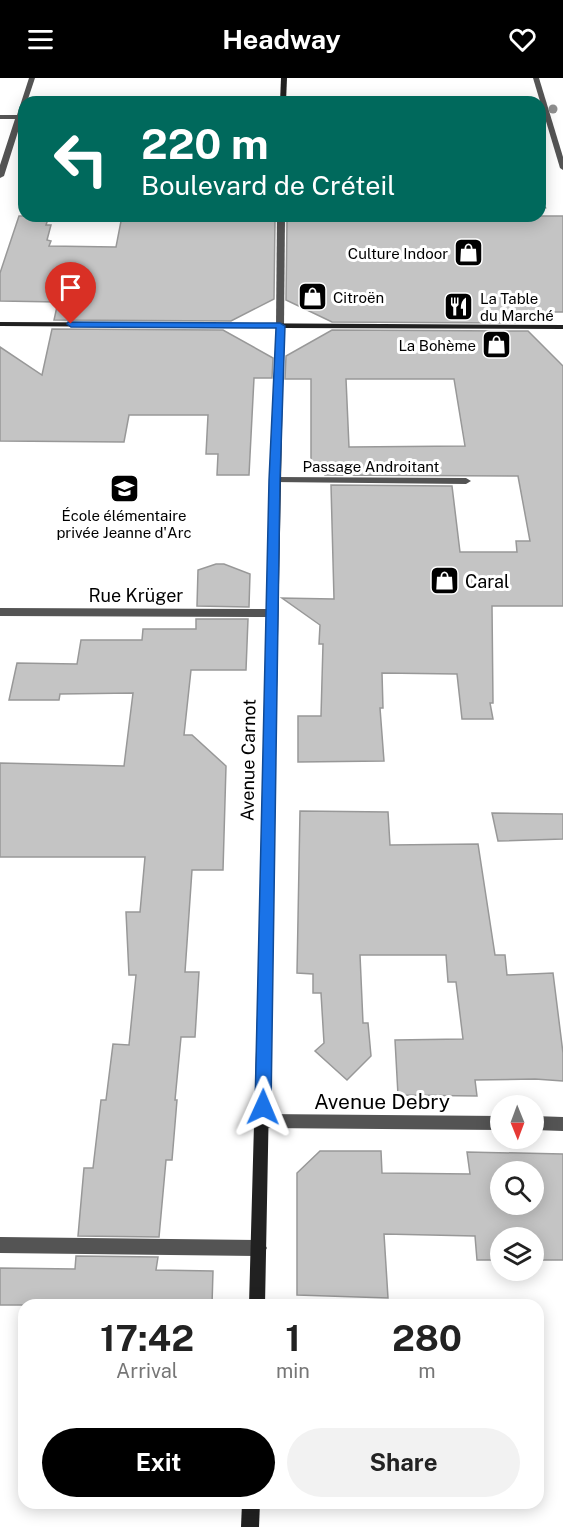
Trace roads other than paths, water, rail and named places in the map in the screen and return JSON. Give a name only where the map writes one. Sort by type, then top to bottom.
[{"type":"street","points":[[26,96],[32,78]]},
{"type":"street","points":[[283,96],[284,78]]},
{"type":"street","points":[[536,78],[541,96]]},
{"type":"street","points":[[546,112],[563,168]]},
{"type":"street","points":[[0,117],[18,117]]},
{"type":"street","points":[[0,176],[18,128]]},
{"type":"street","name":"Avenue Carnot","points":[[257,1299],[281,222]]},
{"type":"street","points":[[0,324],[563,327]]},
{"type":"street","name":"Passage Androitant","points":[[275,480],[466,481]]},
{"type":"street","name":"Rue Krüger","points":[[0,612],[272,613]]},
{"type":"street","name":"Avenue Debry","points":[[262,1121],[490,1123]]},
{"type":"street","points":[[544,1123],[563,1124]]},
{"type":"street","points":[[0,1245],[259,1248]]},
{"type":"street","points":[[250,1527],[251,1509]]},
{"type":"place","name":"Culture Indoor","points":[[469,253]]},
{"type":"place","name":"Citroën","points":[[312,297]]},
{"type":"place","name":"La Table du Marché","points":[[459,307]]},
{"type":"place","name":"La Bohème","points":[[497,345]]},
{"type":"place","name":"École élémentaire privée Jeanne d'Arc","points":[[124,488]]},
{"type":"place","name":"Caral","points":[[444,581]]}]
